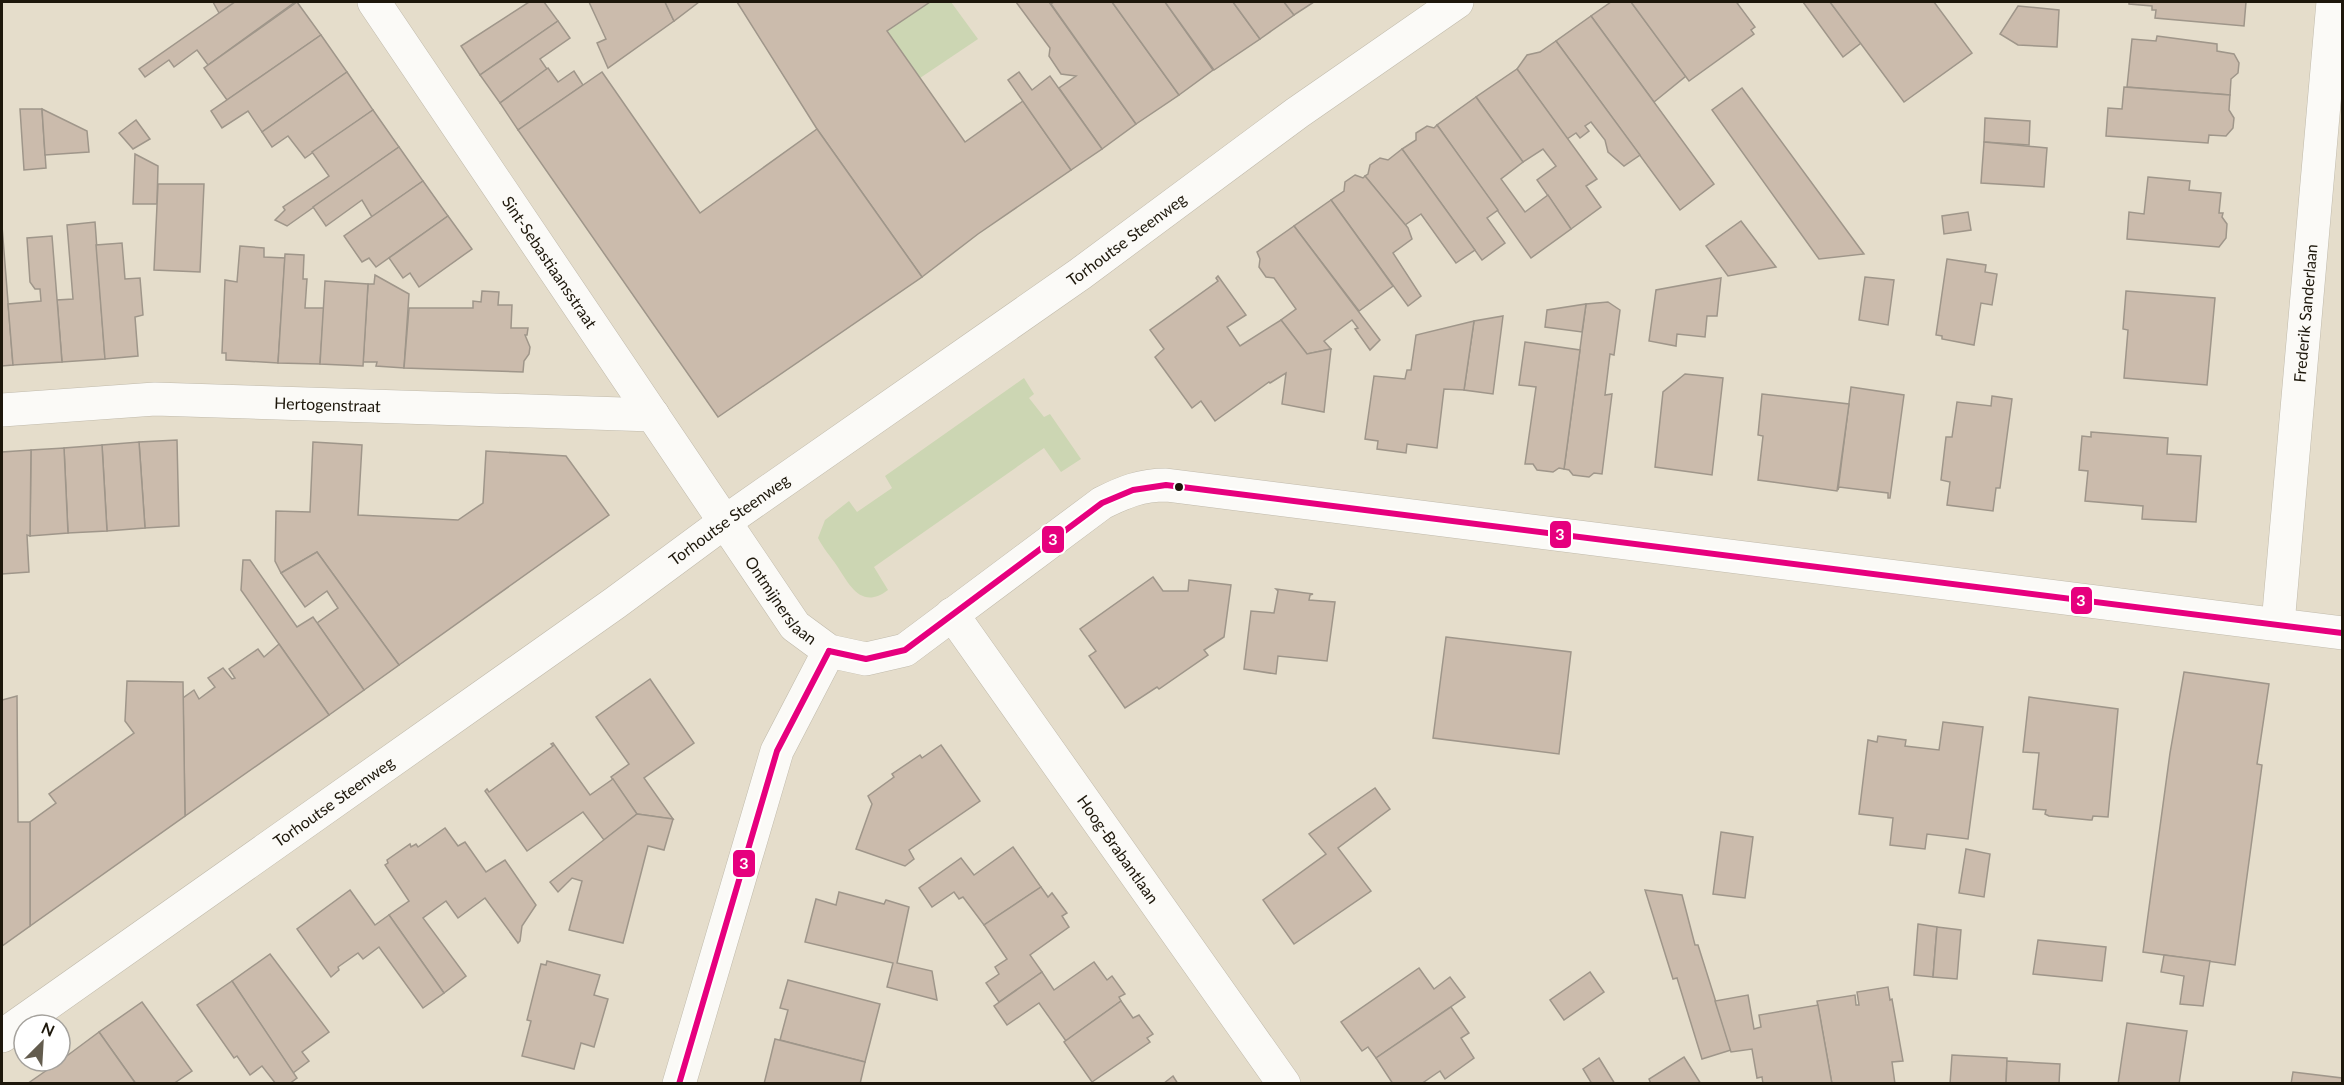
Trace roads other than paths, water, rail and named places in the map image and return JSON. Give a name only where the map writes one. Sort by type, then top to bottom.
[{"type":"street","name":"Sint-Sebastiaansstraat","points":[[374,2],[726,521]]},
{"type":"street","name":"Torhoutse Steenweg","points":[[2,1036],[596,617],[726,521],[1070,281],[1297,113],[1457,2]]},
{"type":"street","name":"Frederik Sanderlaan","points":[[2278,624],[2333,2]]},
{"type":"street","name":"Hertogenstraat","points":[[2,410],[155,399],[653,415]]},
{"type":"street","points":[[829,651],[866,659],[905,650],[1102,503],[1128,490],[1146,485],[1166,485],[2343,633]]},
{"type":"street","name":"Ontmijnerslaan","points":[[679,1083],[777,751],[829,651],[795,626],[726,521]]},
{"type":"street","name":"Hoog-Brabantlaan","points":[[952,614],[1284,1083]]}]
